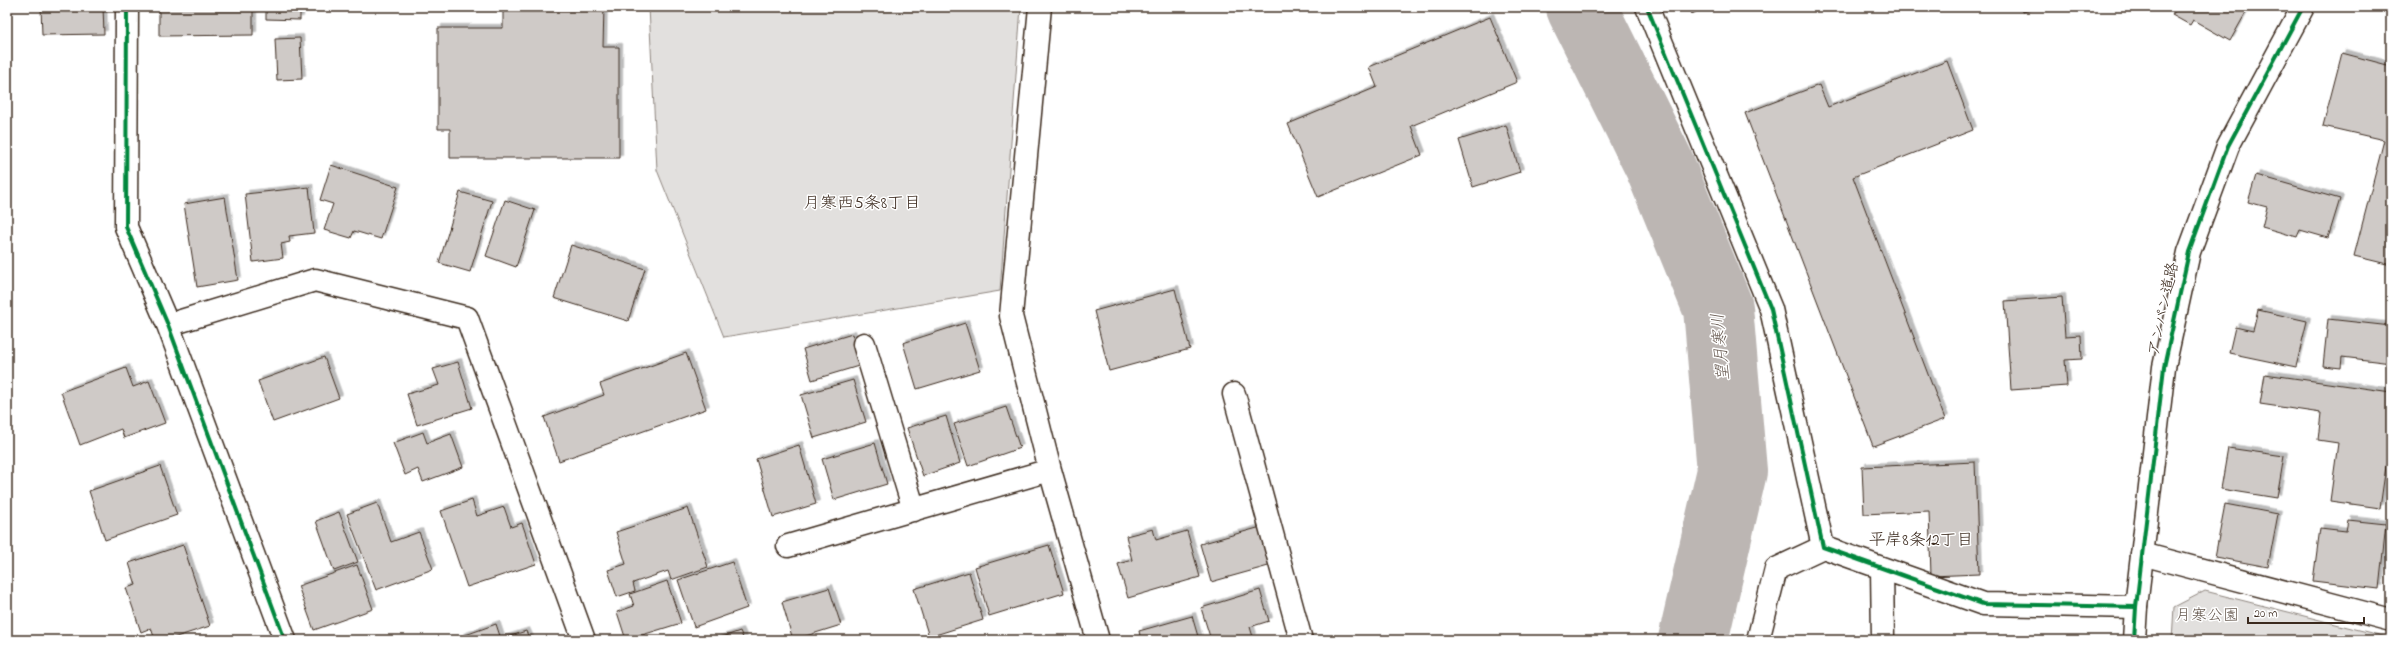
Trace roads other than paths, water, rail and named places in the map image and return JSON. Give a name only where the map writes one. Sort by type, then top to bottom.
[{"type":"street","points":[[127,7],[126,227],[168,325],[285,640]]},
{"type":"street","points":[[1040,7],[1011,316],[1050,470],[1098,640]]},
{"type":"street","points":[[1646,7],[1771,309],[1823,547]]},
{"type":"street","name":"アンパン道路","points":[[2134,640],[2136,607],[2164,367],[2189,252],[2228,146],[2303,7]]},
{"type":"street","points":[[168,325],[316,280],[467,318],[584,640]]},
{"type":"street","points":[[864,344],[914,510]]},
{"type":"street","points":[[1234,394],[1301,640]]},
{"type":"street","points":[[788,546],[1050,470]]},
{"type":"street","points":[[1758,640],[1776,569],[1823,547],[1983,604],[2136,607]]},
{"type":"street","points":[[2142,554],[2391,620]]},
{"type":"street","points":[[1882,568],[1883,640]]},
{"type":"waterway","name":"望月寒川","points":[[1581,7],[1659,164],[1718,308],[1732,471],[1693,640]]},
{"type":"district","name":"月寒西5条8丁目","points":[[862,203]]},
{"type":"district","name":"平岸8条12丁目","points":[[1921,540]]},
{"type":"park label","name":"月寒公園","points":[[2207,616]]}]
